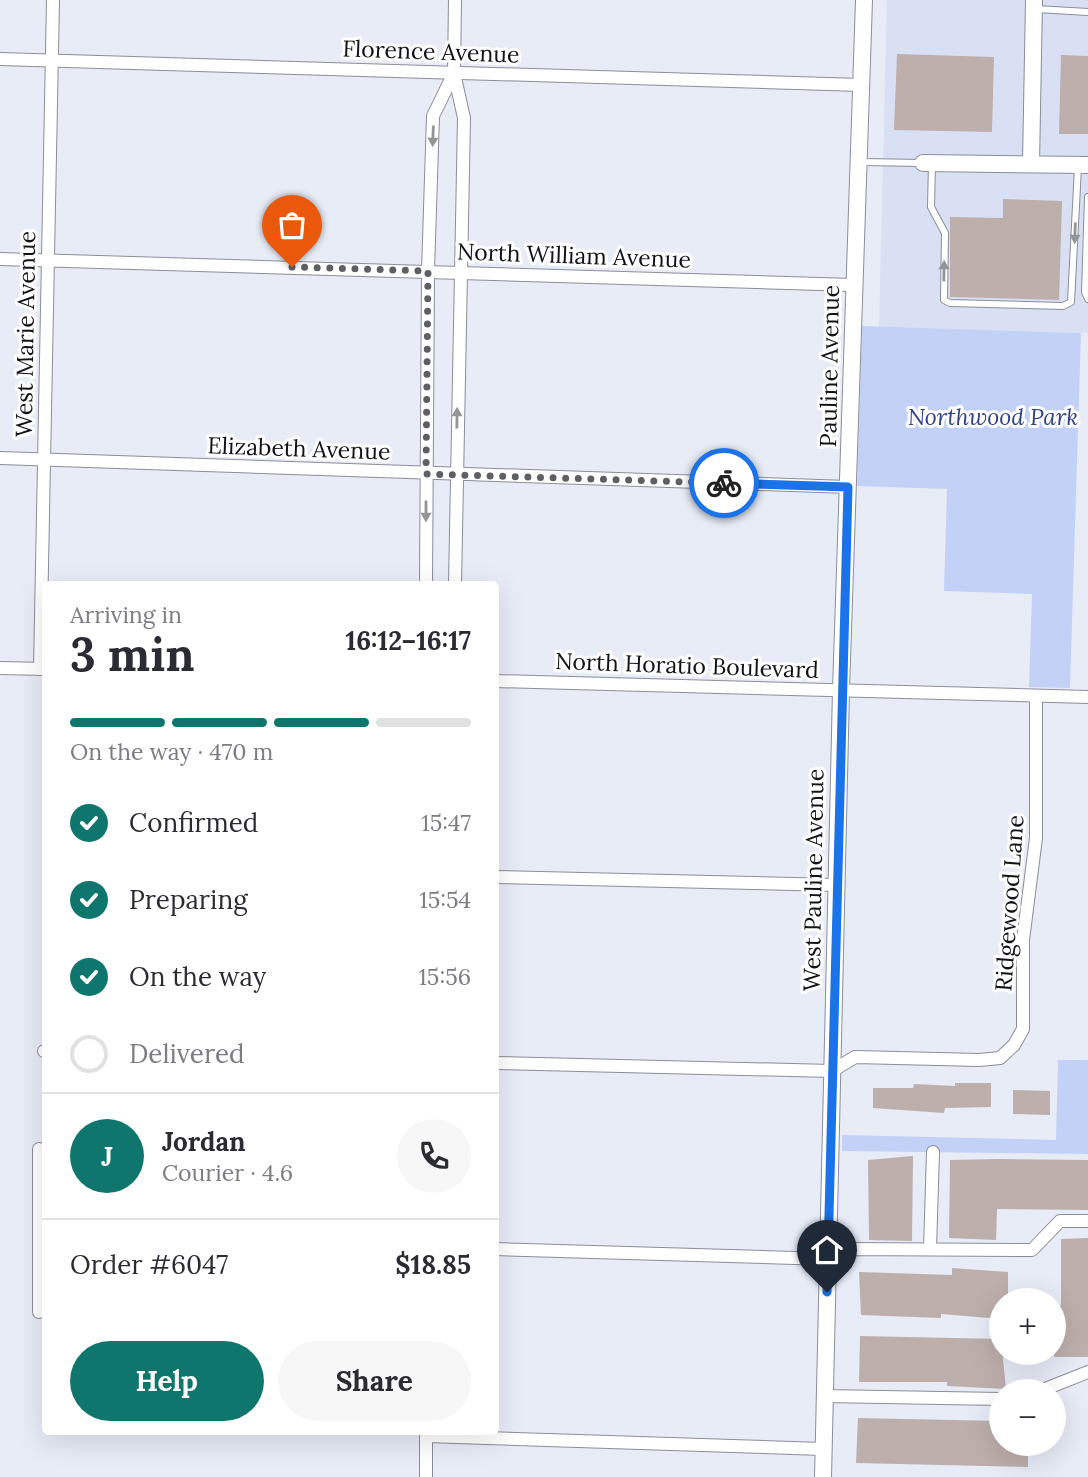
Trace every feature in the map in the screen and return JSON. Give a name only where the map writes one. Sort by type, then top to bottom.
[{"type":"street","name":"West Marie Avenue","points":[[43,581],[53,0]]},
{"type":"street","points":[[455,0],[454,73],[464,118],[455,581]]},
{"type":"street","points":[[861,85],[864,0]]},
{"type":"street","points":[[1031,164],[1034,4]]},
{"type":"street","name":"Florence Avenue","points":[[0,59],[861,85]]},
{"type":"street","points":[[426,581],[428,271],[433,116],[454,73]]},
{"type":"street","name":"Pauline Avenue","points":[[841,691],[861,85]]},
{"type":"street","points":[[927,163],[1083,165]]},
{"type":"street","name":"North William Avenue","points":[[0,259],[853,285]]},
{"type":"street","name":"Elizabeth Avenue","points":[[0,458],[848,487]]},
{"type":"street","points":[[0,668],[42,669]]},
{"type":"street","name":"North Horatio Boulevard","points":[[499,681],[1088,697]]},
{"type":"street","name":"West Pauline Avenue","points":[[832,1071],[841,691]]},
{"type":"street","name":"Ridgewood Lane","points":[[832,1071],[855,1057],[979,1060],[1000,1058],[1014,1045],[1023,1029],[1023,940],[1036,838],[1036,696]]},
{"type":"street","points":[[499,877],[836,885]]},
{"type":"street","points":[[499,1063],[832,1071],[823,1477]]},
{"type":"street","points":[[39,1149],[39,1312]]},
{"type":"street","points":[[930,1250],[933,1152]]},
{"type":"street","points":[[499,1249],[827,1259],[849,1249],[1032,1250],[1060,1220],[1088,1221]]},
{"type":"street","points":[[1066,1381],[1088,1372]]},
{"type":"street","points":[[824,1396],[989,1399]]},
{"type":"street","points":[[426,1435],[426,1477]]},
{"type":"street","points":[[452,1435],[823,1449]]},
{"type":"lane","points":[[1034,4],[1088,12]]},
{"type":"lane","points":[[859,162],[927,163],[931,207],[945,233],[944,300],[1063,306],[1073,298],[1083,165]]},
{"type":"lane","points":[[1088,197],[1085,292],[1088,299]]},
{"type":"shaded area","points":[[887,0],[1088,0],[1088,333],[879,327]]},
{"type":"green space","name":"Northwood Park","points":[[862,326],[1081,333],[1070,688],[1029,687],[1032,594],[944,591],[947,489],[857,486]]},
{"type":"green space","points":[[1058,1060],[1088,1060],[1088,1154],[842,1151],[842,1135],[1056,1140]]},
{"type":"building","points":[[897,54],[994,57],[992,132],[894,130]]},
{"type":"building","points":[[1061,55],[1088,56],[1088,134],[1059,134]]},
{"type":"building","points":[[1003,199],[1062,201],[1059,300],[950,297],[950,217],[1003,218]]},
{"type":"building","points":[[955,1083],[991,1083],[991,1107],[945,1108],[944,1113],[873,1108],[873,1088],[913,1088],[914,1084],[955,1086]]},
{"type":"building","points":[[1013,1090],[1050,1091],[1050,1115],[1013,1114]]},
{"type":"building","points":[[913,1156],[912,1241],[869,1240],[868,1160]]},
{"type":"building","points":[[950,1160],[1088,1160],[1088,1210],[997,1209],[996,1240],[949,1238]]},
{"type":"building","points":[[1088,1238],[1088,1357],[1066,1357],[1066,1288],[1061,1288],[1061,1239]]},
{"type":"building","points":[[952,1268],[1008,1272],[1008,1288],[989,1288],[989,1318],[941,1314],[941,1318],[861,1315],[859,1272],[952,1275]]},
{"type":"building","points":[[860,1336],[989,1339],[989,1365],[1004,1365],[1005,1379],[989,1379],[989,1388],[947,1386],[947,1382],[859,1382]]},
{"type":"building","points":[[858,1418],[989,1421],[989,1456],[1028,1456],[1028,1467],[856,1463]]},
{"type":"way so far","points":[[292,267],[428,271],[426,474],[724,483]]},
{"type":"route","points":[[724,483],[848,487],[827,1292]]}]
